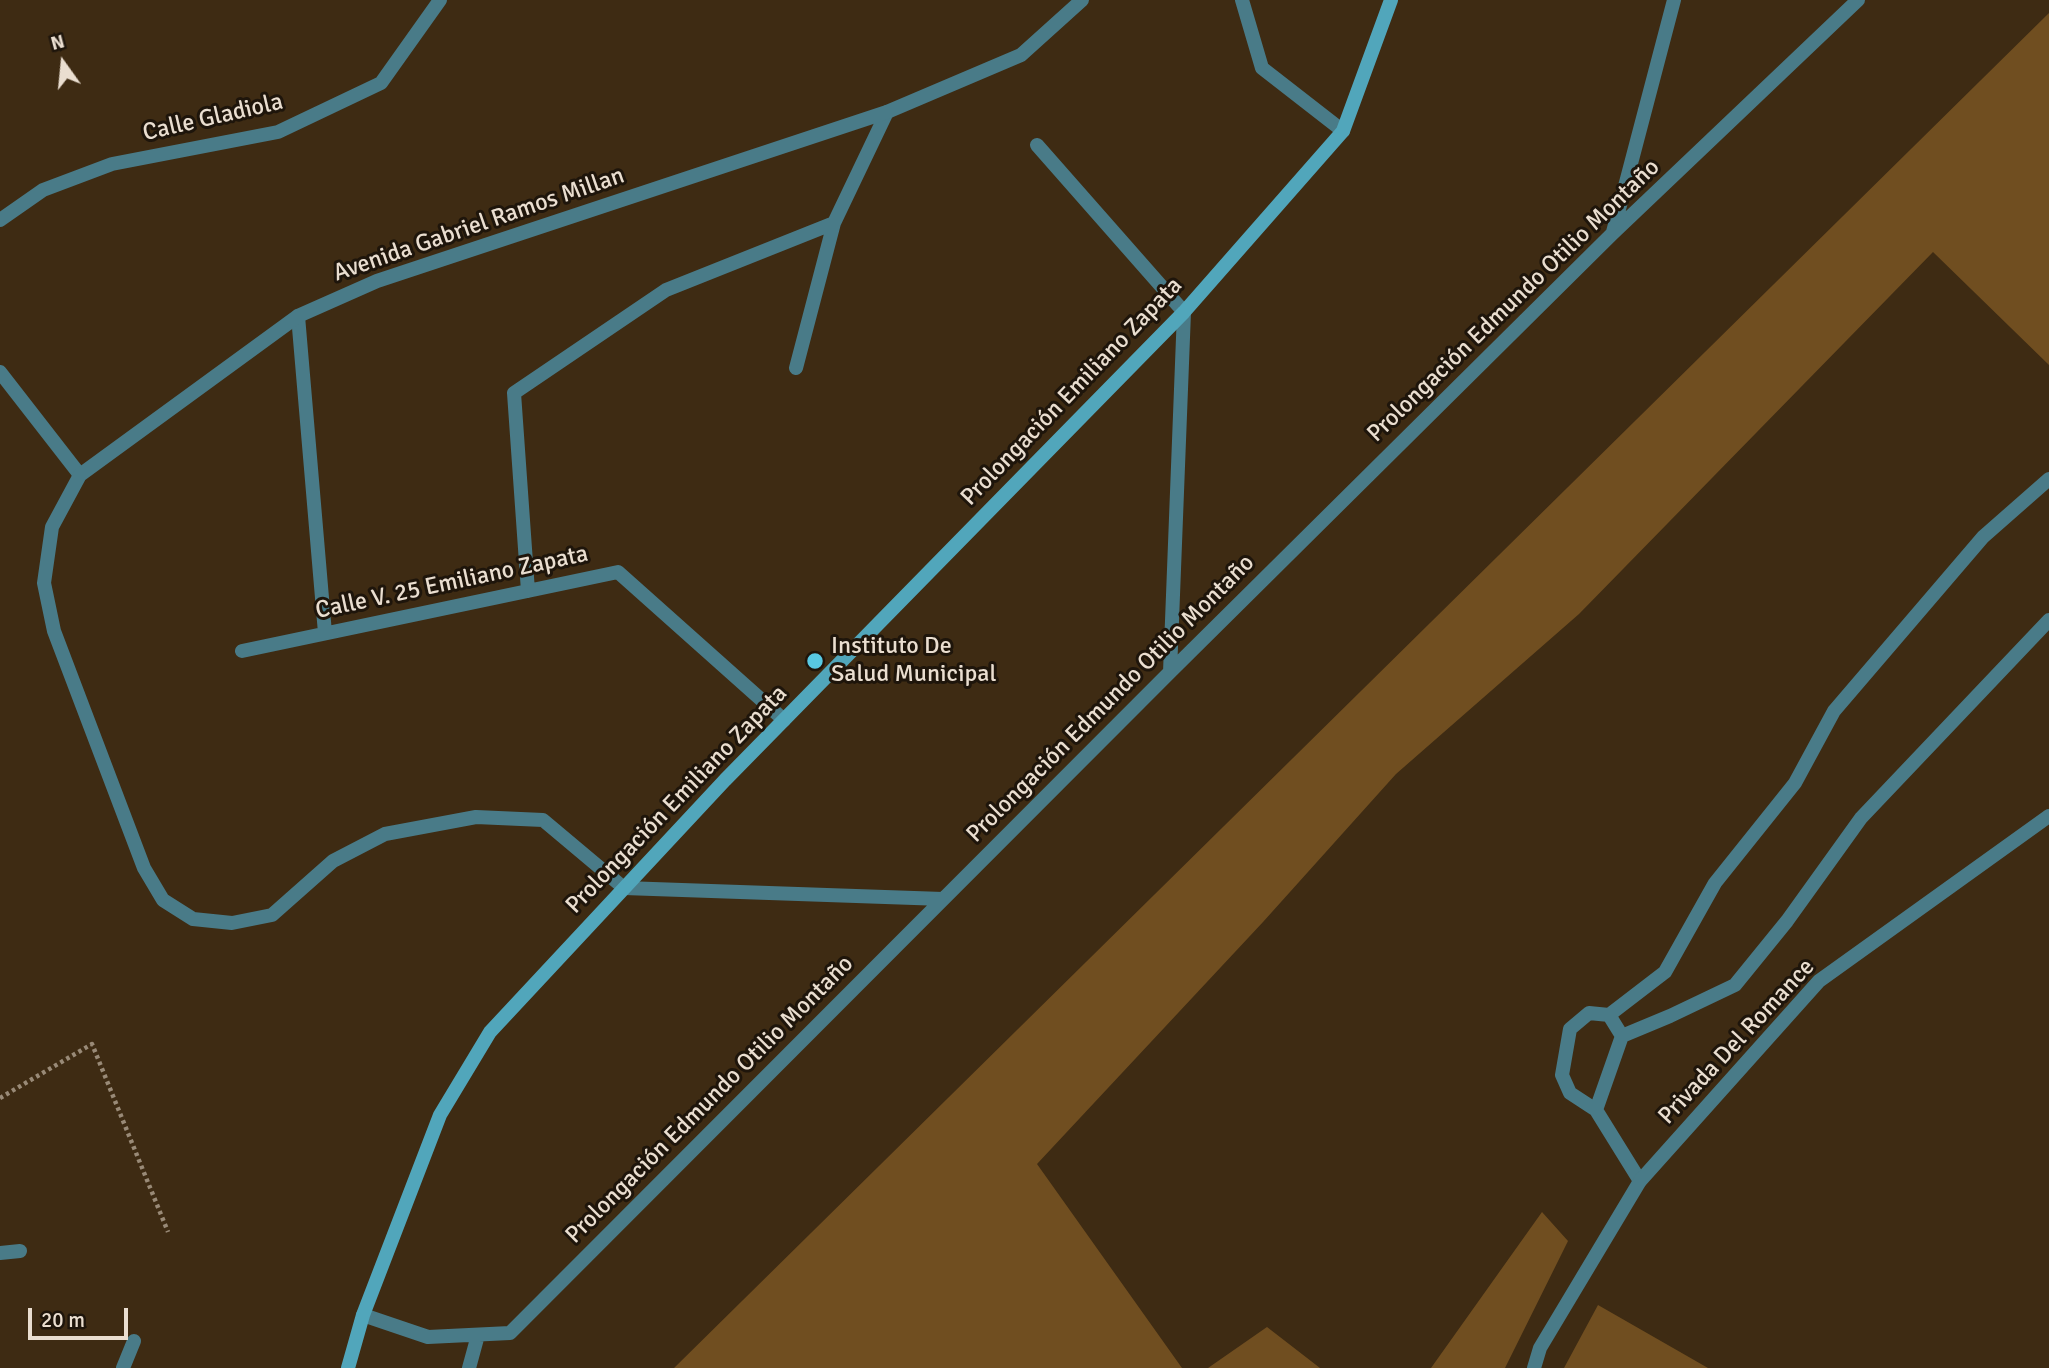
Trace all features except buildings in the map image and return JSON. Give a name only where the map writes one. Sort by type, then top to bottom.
[{"type":"main road","name":"Prolongación Emiliano Zapata","points":[[348,1368],[363,1315],[440,1115],[490,1032],[784,720],[1184,312],[1343,131],[1391,0]]},
{"type":"street","name":"Calle Gladiola","points":[[0,220],[43,190],[112,164],[278,132],[381,83],[440,0]]},
{"type":"street","name":"Avenida Gabriel Ramos Millan","points":[[624,887],[543,820],[476,817],[385,834],[333,861],[272,915],[232,923],[193,919],[163,900],[144,868],[54,631],[44,583],[52,527],[80,475],[298,316],[377,281],[887,112],[1021,55],[1082,0]]},
{"type":"street","points":[[1241,0],[1262,68],[1343,131]]},
{"type":"street","points":[[1612,234],[1674,0]]},
{"type":"street","name":"Prolongación Edmundo Otilio Montaño","points":[[363,1315],[428,1337],[510,1333],[1612,234],[1858,0]]},
{"type":"street","points":[[796,368],[834,223],[887,112]]},
{"type":"street","points":[[1037,145],[1184,312],[1170,672]]},
{"type":"street","points":[[528,590],[514,393],[666,290],[834,223]]},
{"type":"street","points":[[298,316],[325,633]]},
{"type":"street","points":[[0,372],[80,475]]},
{"type":"street","points":[[1640,1181],[1596,1110],[1570,1093],[1562,1075],[1570,1029],[1589,1013],[1609,1015],[1665,972],[1715,883],[1795,783],[1834,711],[1983,537],[2049,479]]},
{"type":"street","name":"Calle V. 25 Emiliano Zapata","points":[[242,651],[618,572],[784,720]]},
{"type":"street","points":[[1596,1110],[1622,1036],[1735,985],[1787,921],[1861,818],[2049,620]]},
{"type":"street","name":"Privada Del Romance","points":[[1534,1368],[1540,1349],[1640,1181],[1819,981],[2049,816]]},
{"type":"street","points":[[624,887],[943,899]]},
{"type":"street","points":[[1609,1015],[1622,1036]]},
{"type":"street","points":[[0,1253],[20,1251]]},
{"type":"street","points":[[469,1368],[478,1335]]},
{"type":"street","points":[[124,1368],[134,1342]]},
{"type":"path","points":[[0,1098],[92,1044],[168,1232]]},
{"type":"shaded area","points":[[2049,13],[2049,365],[1933,252],[1579,614],[1396,774],[1263,922],[1037,1164],[1182,1368],[674,1368]]},
{"type":"shaded area","points":[[1542,1212],[1568,1241],[1505,1368],[1431,1368]]},
{"type":"shaded area","points":[[1598,1305],[1708,1368],[1564,1368]]},
{"type":"shaded area","points":[[1267,1327],[1320,1368],[1208,1368]]},
{"type":"place","name":"Instituto De Salud Municipal","points":[[815,661]]}]
